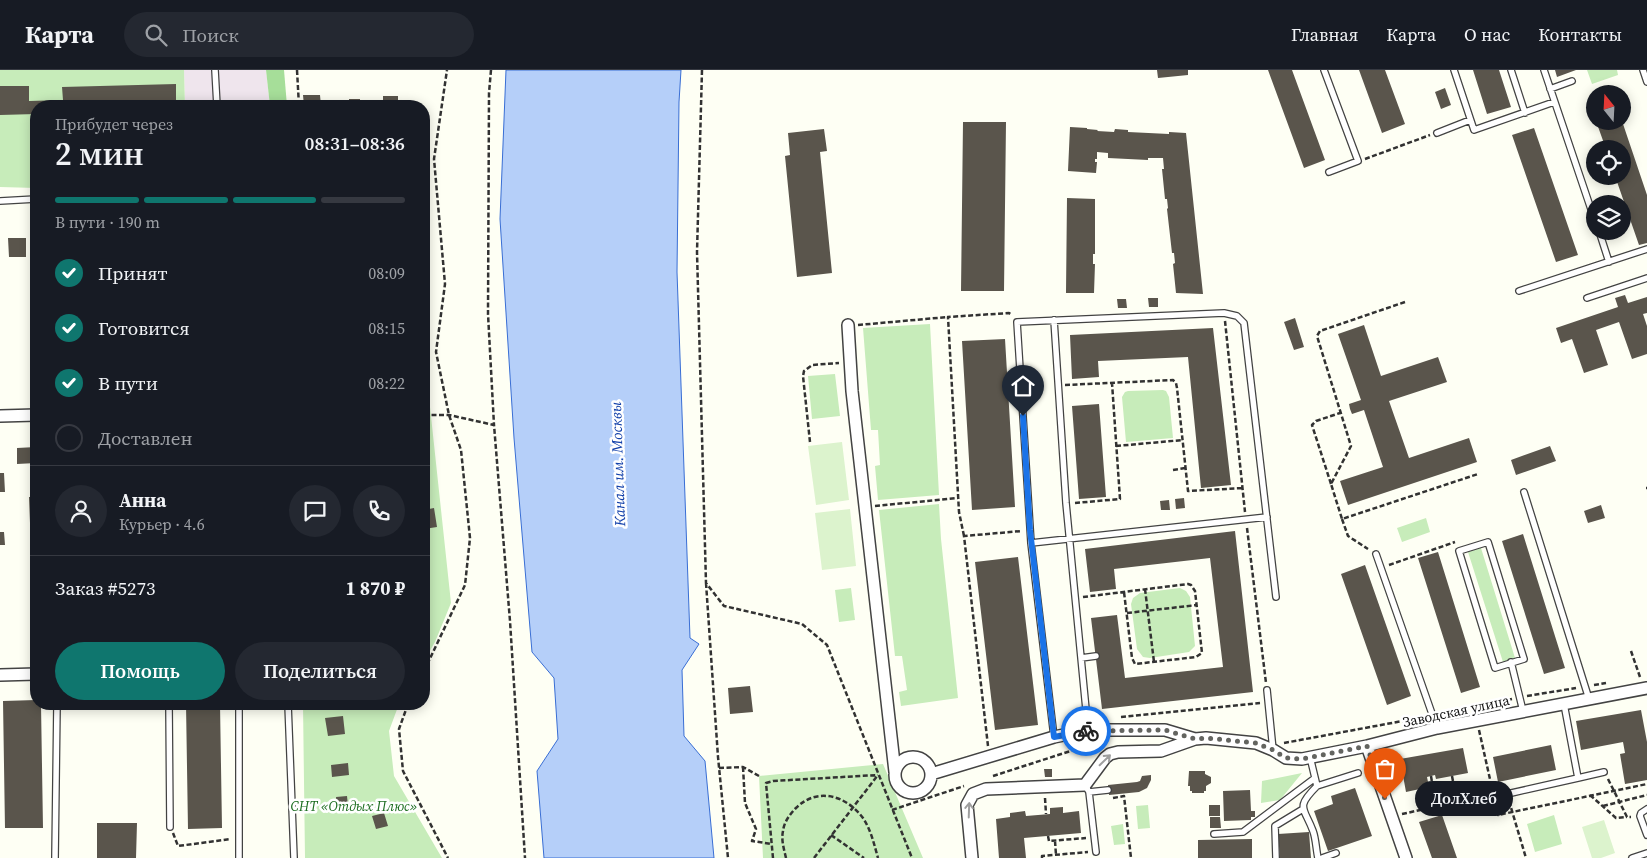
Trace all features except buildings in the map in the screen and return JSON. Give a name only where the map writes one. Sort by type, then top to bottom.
[{"type":"street","points":[[848,325],[852,391],[895,772],[897,783],[904,791],[909,793],[920,792],[928,785],[931,774],[927,764],[917,758],[905,759],[900,763],[895,772]]},
{"type":"street","points":[[0,416],[30,415]]},
{"type":"street","points":[[0,675],[30,674]]},
{"type":"street","name":"Заводская улица","points":[[1195,739],[1206,738],[1256,743],[1273,747],[1286,758],[1302,759],[1367,746],[1437,728],[1647,688]]},
{"type":"street","points":[[931,774],[1054,737],[1088,730],[1165,730],[1195,739]]},
{"type":"street","points":[[972,858],[967,805],[972,794],[986,789],[1044,786],[1087,788],[1105,758],[1110,754],[1171,748],[1195,739]]},
{"type":"street","points":[[1367,746],[1406,858]]},
{"type":"lane","points":[[215,70],[217,100]]},
{"type":"lane","points":[[1324,70],[1358,161],[1329,172]]},
{"type":"lane","points":[[1454,70],[1474,130],[1554,102]]},
{"type":"lane","points":[[1511,70],[1525,113]]},
{"type":"lane","points":[[1544,70],[1586,195]]},
{"type":"lane","points":[[1643,70],[1647,82]]},
{"type":"lane","points":[[1550,89],[1572,81]]},
{"type":"lane","points":[[1436,133],[1470,120]]},
{"type":"lane","points":[[0,201],[30,199]]},
{"type":"lane","points":[[1601,240],[1609,262]]},
{"type":"lane","points":[[1519,291],[1647,250]]},
{"type":"lane","points":[[1587,298],[1647,278]]},
{"type":"lane","points":[[1054,737],[1031,543],[1017,322],[1224,313],[1237,316],[1244,323],[1276,597]]},
{"type":"lane","points":[[1054,320],[1066,503],[1088,730]]},
{"type":"lane","points":[[1524,492],[1589,699]]},
{"type":"lane","points":[[1031,543],[1267,517]]},
{"type":"lane","points":[[1488,542],[1524,659],[1511,662],[1495,668],[1459,550],[1488,542]]},
{"type":"lane","points":[[1376,554],[1437,728]]},
{"type":"lane","points":[[1081,658],[1096,656]]},
{"type":"lane","points":[[1511,662],[1524,712]]},
{"type":"lane","points":[[1267,690],[1273,747]]},
{"type":"lane","points":[[1564,704],[1578,778]]},
{"type":"lane","points":[[55,858],[57,710]]},
{"type":"lane","points":[[169,710],[170,827]]},
{"type":"lane","points":[[239,710],[239,858]]},
{"type":"lane","points":[[288,710],[294,858]]},
{"type":"lane","points":[[1310,757],[1317,786]]},
{"type":"lane","points":[[1507,794],[1604,772]]},
{"type":"lane","points":[[1318,858],[1314,833],[1303,809],[1305,798],[1317,786],[1358,773]]},
{"type":"lane","points":[[1214,834],[1243,832],[1315,778]]},
{"type":"lane","points":[[1096,852],[1087,788],[1106,791]]},
{"type":"lane","points":[[1276,858],[1274,826],[1303,809]]},
{"type":"lane","points":[[1647,810],[1640,813],[1647,835]]},
{"type":"lane","points":[[1322,858],[1336,853]]},
{"type":"lane","points":[[1632,858],[1647,853]]},
{"type":"path","points":[[297,70],[299,100]]},
{"type":"path","points":[[430,658],[465,585],[470,538],[461,450],[449,415],[436,352],[445,284],[434,159],[447,70]]},
{"type":"path","points":[[491,70],[489,93],[488,314],[525,858]]},
{"type":"path","points":[[702,70],[697,252],[706,583],[719,768],[728,858]]},
{"type":"path","points":[[1358,161],[1436,133]]},
{"type":"path","points":[[1331,484],[1350,446],[1317,339],[1318,333],[1405,302]]},
{"type":"path","points":[[848,325],[1009,313],[1017,322]]},
{"type":"path","points":[[1224,313],[1267,690]]},
{"type":"path","points":[[948,317],[959,512],[964,536],[989,756],[993,776],[1086,746],[1106,745]]},
{"type":"path","points":[[810,442],[804,371],[812,365],[850,362]]},
{"type":"path","points":[[1058,386],[1173,380],[1177,388],[1188,492],[1243,488]]},
{"type":"path","points":[[1066,503],[1120,499],[1112,383]]},
{"type":"path","points":[[1340,413],[1316,421],[1312,425],[1348,536],[1376,554]]},
{"type":"path","points":[[430,415],[449,415],[494,424]]},
{"type":"path","points":[[1116,446],[1183,440]]},
{"type":"path","points":[[1173,470],[1186,468]]},
{"type":"path","points":[[1342,519],[1478,474]]},
{"type":"path","points":[[865,506],[958,498]]},
{"type":"path","points":[[964,536],[1030,530]]},
{"type":"path","points":[[1381,568],[1457,542]]},
{"type":"path","points":[[706,583],[724,606],[802,624],[827,645],[912,858]]},
{"type":"path","points":[[1074,598],[1124,592],[1191,585],[1195,591],[1202,653],[1196,658],[1135,664],[1133,661],[1124,592]]},
{"type":"path","points":[[1145,590],[1154,662]]},
{"type":"path","points":[[1127,613],[1197,605]]},
{"type":"path","points":[[1631,651],[1640,677],[1647,676]]},
{"type":"path","points":[[1273,747],[1520,697],[1613,681]]},
{"type":"path","points":[[1116,718],[1268,702]]},
{"type":"path","points":[[406,710],[399,730],[403,771],[448,858]]},
{"type":"path","points":[[719,768],[743,766],[759,776]]},
{"type":"path","points":[[743,766],[745,803],[756,829],[752,840],[772,844]]},
{"type":"path","points":[[1604,772],[1627,817]]},
{"type":"path","points":[[814,858],[878,774]]},
{"type":"path","points":[[773,858],[766,787],[769,781],[878,774]]},
{"type":"path","points":[[1431,776],[1436,807]]},
{"type":"path","points":[[1452,776],[1457,802]]},
{"type":"path","points":[[892,810],[966,786]]},
{"type":"path","points":[[1044,786],[1046,814]]},
{"type":"path","points":[[1106,791],[1105,797],[1108,798],[1124,796],[1130,858]]},
{"type":"path","points":[[1391,817],[1494,794]]},
{"type":"path","points":[[1507,794],[1526,858]]},
{"type":"path","points":[[786,858],[782,840],[783,830],[789,815],[806,800],[822,795],[846,803],[862,817],[871,835],[878,858]]},
{"type":"path","points":[[1590,795],[1616,818],[1640,816]]},
{"type":"path","points":[[1603,806],[1647,795]]},
{"type":"path","points":[[170,827],[178,846],[239,838]]},
{"type":"path","points":[[831,836],[864,858]]},
{"type":"path","points":[[1048,836],[1049,841],[1094,838]]},
{"type":"path","points":[[1055,841],[1056,855]]},
{"type":"path","points":[[1042,858],[1042,856],[1096,852]]},
{"type":"shaded area","points":[[184,70],[266,70],[269,100],[185,100]]},
{"type":"green space","points":[[0,70],[184,70],[185,100],[30,100],[30,188],[0,187]]},
{"type":"green space","points":[[266,70],[284,70],[286,100],[269,100]]},
{"type":"green space","points":[[1587,70],[1617,70],[1618,75],[1592,84]]},
{"type":"green space","points":[[930,324],[939,495],[878,500],[875,466],[880,465],[878,430],[871,430],[863,328]]},
{"type":"green space","points":[[835,374],[840,416],[812,419],[808,376]]},
{"type":"green space","points":[[1166,391],[1169,397],[1173,438],[1126,442],[1122,397],[1125,392]]},
{"type":"green space","points":[[430,407],[451,603],[430,651]]},
{"type":"green space","points":[[842,442],[849,500],[816,505],[808,446]]},
{"type":"green space","points":[[939,504],[958,698],[901,706],[899,692],[907,690],[902,656],[895,656],[879,510]]},
{"type":"green space","points":[[850,509],[856,566],[822,570],[815,513]]},
{"type":"green space","points":[[1426,518],[1430,532],[1402,542],[1397,528]]},
{"type":"green space","points":[[1481,548],[1515,658],[1503,662],[1468,552]]},
{"type":"green space","points":[[851,588],[855,620],[839,622],[835,590]]},
{"type":"green space","points":[[1180,588],[1186,591],[1190,597],[1195,646],[1189,652],[1150,658],[1143,657],[1137,649],[1131,604],[1133,598],[1140,593]]},
{"type":"green space","name":"СНТ «Отдых Плюс»","points":[[303,710],[397,710],[389,731],[394,776],[442,858],[305,858]]},
{"type":"green space","points":[[883,764],[923,858],[763,858],[759,776]]},
{"type":"green space","points":[[1302,773],[1280,800],[1261,803],[1262,781]]},
{"type":"green space","points":[[1148,805],[1150,828],[1138,829],[1136,806]]},
{"type":"green space","points":[[1554,815],[1562,844],[1535,852],[1527,824]]},
{"type":"green space","points":[[1604,820],[1615,853],[1601,858],[1592,858],[1582,827]]},
{"type":"green space","points":[[1123,824],[1125,844],[1114,845],[1111,826]]},
{"type":"water","name":"Канал им. Москвы","points":[[506,70],[681,70],[677,272],[690,638],[699,644],[682,670],[684,736],[705,761],[714,858],[544,858],[537,771],[558,739],[554,678],[532,652],[514,438],[500,219]]},
{"type":"way so far","points":[[1086,731],[1165,730],[1195,739],[1206,738],[1256,743],[1286,758],[1302,759],[1367,746],[1385,799]]},
{"type":"place","name":"ДолХлеб","points":[[1385,799]]},
{"type":"route","points":[[1023,416],[1030,530],[1054,737],[1086,731]]}]
